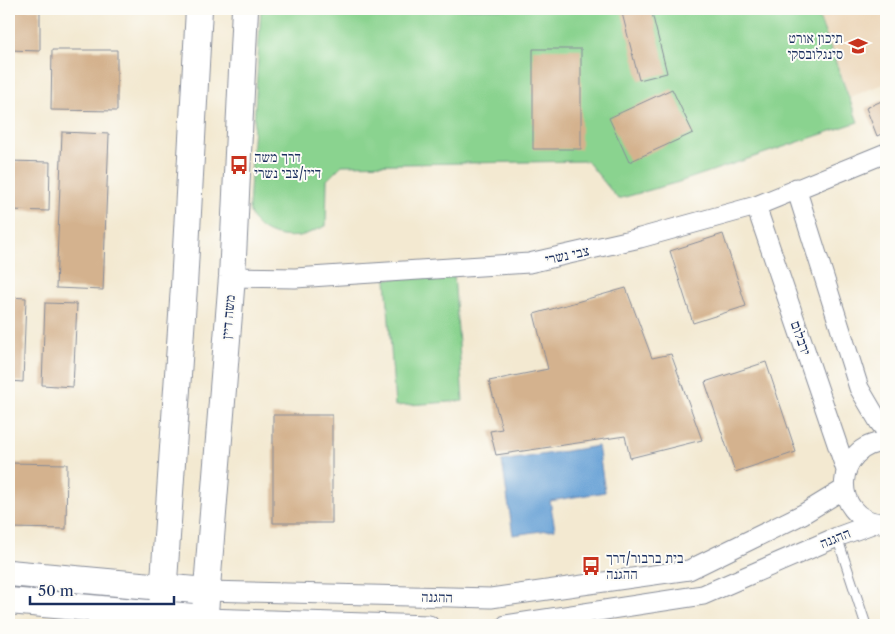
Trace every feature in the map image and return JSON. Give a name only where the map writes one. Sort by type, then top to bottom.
[{"type":"street","points":[[162,620],[184,286],[199,9]]},
{"type":"street","name":"משה דיין","points":[[204,622],[232,277],[245,9]]},
{"type":"street","name":"צבי נשרי","points":[[232,277],[295,278],[529,263],[640,238],[756,206],[796,188],[886,153]]},
{"type":"street","points":[[796,188],[859,388],[886,431]]},
{"type":"street","name":"ירבלום","points":[[756,206],[846,470]]},
{"type":"street","points":[[881,523],[864,518],[854,510],[844,489],[846,470],[852,459],[861,450],[872,444],[886,442]]},
{"type":"street","name":"ההגנה","points":[[9,573],[206,591],[491,598],[689,570],[803,514],[844,489]]},
{"type":"street","name":"ההגנה","points":[[506,625],[591,619],[703,595],[837,537],[881,523]]},
{"type":"street","name":"ההגנה","points":[[9,601],[162,620],[429,625]]},
{"type":"lane","points":[[837,537],[866,625]]},
{"type":"shaded area","name":"תיכון אורט סינגלובסקי","points":[[816,9],[886,9],[886,83],[850,97]]},
{"type":"green space","points":[[261,9],[816,9],[858,122],[679,182],[618,199],[587,161],[342,165],[327,180],[326,226],[300,236],[275,235],[261,228],[251,216],[249,208]]},
{"type":"green space","points":[[454,274],[463,401],[395,406],[386,279]]},
{"type":"water","points":[[598,446],[605,492],[550,501],[555,529],[513,535],[502,461]]},
{"type":"building","points":[[9,9],[40,9],[40,51],[9,50]]},
{"type":"building","points":[[640,9],[651,9],[667,73],[639,80],[622,13]]},
{"type":"building","points":[[533,49],[581,49],[581,149],[533,149]]},
{"type":"building","points":[[52,50],[117,50],[117,111],[51,110]]},
{"type":"building","points":[[672,89],[693,133],[629,162],[609,118]]},
{"type":"building","points":[[886,99],[886,132],[877,136],[866,108]]},
{"type":"building","points":[[62,132],[109,134],[103,290],[56,288]]},
{"type":"building","points":[[9,161],[50,162],[49,211],[9,210]]},
{"type":"building","points":[[723,234],[746,306],[693,323],[670,251]]},
{"type":"building","points":[[626,288],[652,358],[671,354],[702,440],[630,458],[625,436],[496,455],[490,431],[502,429],[489,381],[548,369],[534,314]]},
{"type":"building","points":[[9,297],[26,298],[23,382],[9,381]]},
{"type":"building","points":[[45,303],[77,304],[73,387],[42,385]]},
{"type":"building","points":[[766,362],[796,452],[735,472],[705,382]]},
{"type":"building","points":[[273,415],[332,415],[332,523],[273,523]]},
{"type":"building","points":[[9,463],[67,464],[66,529],[9,528]]},
{"type":"place","name":"תיכון אורט סינגלובסקי","points":[[858,46]]},
{"type":"place","name":"דרך משה דיין/צבי נשרי","points":[[239,165]]},
{"type":"place","name":"בית ברבור/דרך ההגנה","points":[[591,566]]}]
